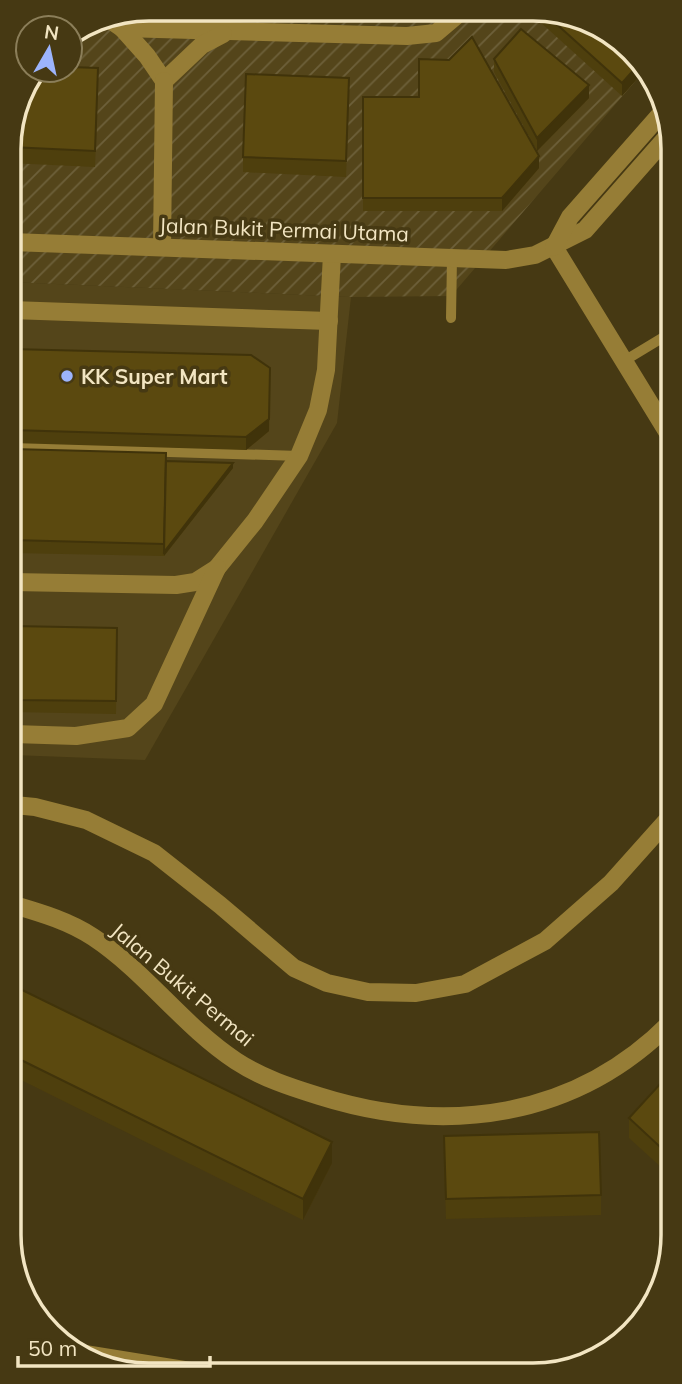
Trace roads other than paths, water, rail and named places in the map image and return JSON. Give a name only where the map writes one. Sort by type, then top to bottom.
[{"type":"street","points":[[122,28],[407,36],[436,33],[450,21]]},
{"type":"street","points":[[117,25],[147,57],[164,81],[162,247]]},
{"type":"street","points":[[164,81],[202,45],[227,32]]},
{"type":"street","points":[[657,118],[570,217],[554,247],[661,422]]},
{"type":"street","name":"Jalan Bukit Permai Utama","points":[[21,242],[513,260],[535,255],[585,230],[661,144]]},
{"type":"street","points":[[21,734],[76,736],[128,728],[154,704],[216,568],[255,521],[299,456],[318,410],[326,370],[332,254]]},
{"type":"street","points":[[21,310],[329,321]]},
{"type":"street","points":[[21,582],[176,585],[195,582],[216,568]]},
{"type":"street","points":[[21,805],[86,820],[154,853],[294,968],[327,983],[368,992],[416,993],[465,984],[545,940],[611,883],[661,827]]},
{"type":"street","name":"Jalan Bukit Permai","points":[[21,907],[65,922],[90,935],[118,955],[193,1027],[256,1073],[295,1089],[375,1111],[418,1116],[498,1112],[558,1098],[619,1066],[661,1030]]},
{"type":"lane","points":[[451,318],[452,258]]},
{"type":"lane","points":[[624,361],[661,339]]},
{"type":"lane","points":[[21,447],[299,456]]},
{"type":"lane","points":[[97,1352],[166,1363]]},
{"type":"place","name":"KK Super Mart","points":[[67,376]]}]
